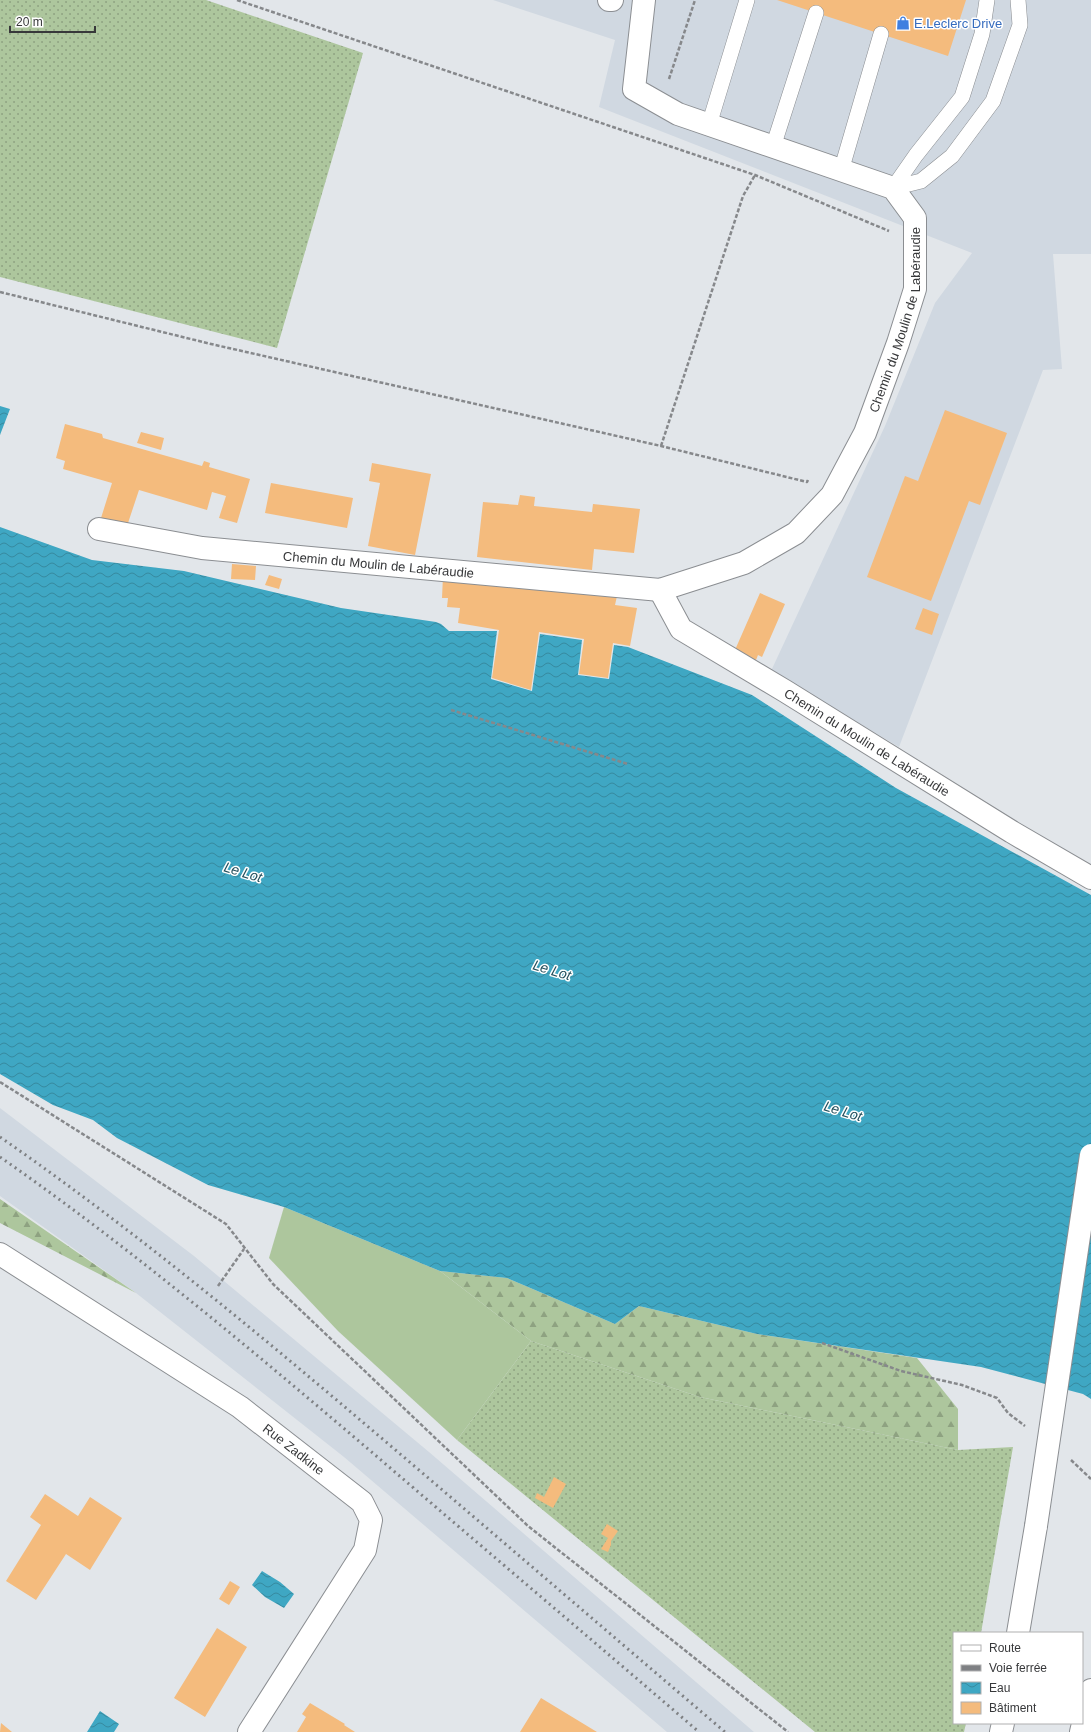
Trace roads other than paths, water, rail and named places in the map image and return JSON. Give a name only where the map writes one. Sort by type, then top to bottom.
[{"type":"street","points":[[644,0],[634,89],[678,114],[893,188]]},
{"type":"street","name":"Chemin du Moulin de Labéraudie","points":[[99,529],[202,548],[660,590],[744,563],[796,533],[832,495],[865,433],[898,343],[915,289],[915,218],[893,188]]},
{"type":"street","name":"Chemin du Moulin de Labéraudie","points":[[660,590],[681,629],[785,691],[1012,832],[1091,878]]},
{"type":"street","points":[[1018,1632],[1036,1526],[1091,1156]]},
{"type":"street","name":"Rue Zadkine","points":[[0,1254],[240,1407],[362,1502],[371,1520],[365,1550],[249,1732]]},
{"type":"street","points":[[1083,1724],[1091,1690]]},
{"type":"lane","points":[[708,125],[747,0]]},
{"type":"lane","points":[[893,188],[916,155],[962,97],[982,34],[987,0]]},
{"type":"lane","points":[[893,188],[921,181],[952,156],[993,101],[1020,25],[1018,0]]},
{"type":"lane","points":[[773,147],[816,13]]},
{"type":"lane","points":[[841,171],[881,34]]},
{"type":"water","points":[[0,406],[10,409],[0,435]]},
{"type":"water","name":"Le Lot","points":[[0,527],[92,560],[184,571],[341,608],[436,622],[441,624],[449,631],[497,631],[491,679],[532,691],[540,634],[582,640],[578,675],[609,679],[614,645],[628,647],[752,695],[896,788],[1091,895],[1091,1399],[1083,1394],[981,1367],[757,1334],[639,1306],[615,1324],[507,1278],[440,1271],[284,1207],[208,1185],[117,1138],[93,1120],[53,1105],[0,1074]]},
{"type":"water","points":[[262,1571],[280,1582],[294,1594],[284,1608],[265,1597],[252,1585]]},
{"type":"water","points":[[100,1711],[119,1724],[114,1732],[87,1732]]},
{"type":"railway","points":[[0,1137],[103,1212],[253,1330],[725,1732]]},
{"type":"railway","points":[[0,1157],[97,1227],[191,1301],[374,1454],[699,1732]]},
{"type":"place","name":"E.Leclerc Drive","points":[[903,23]]}]
